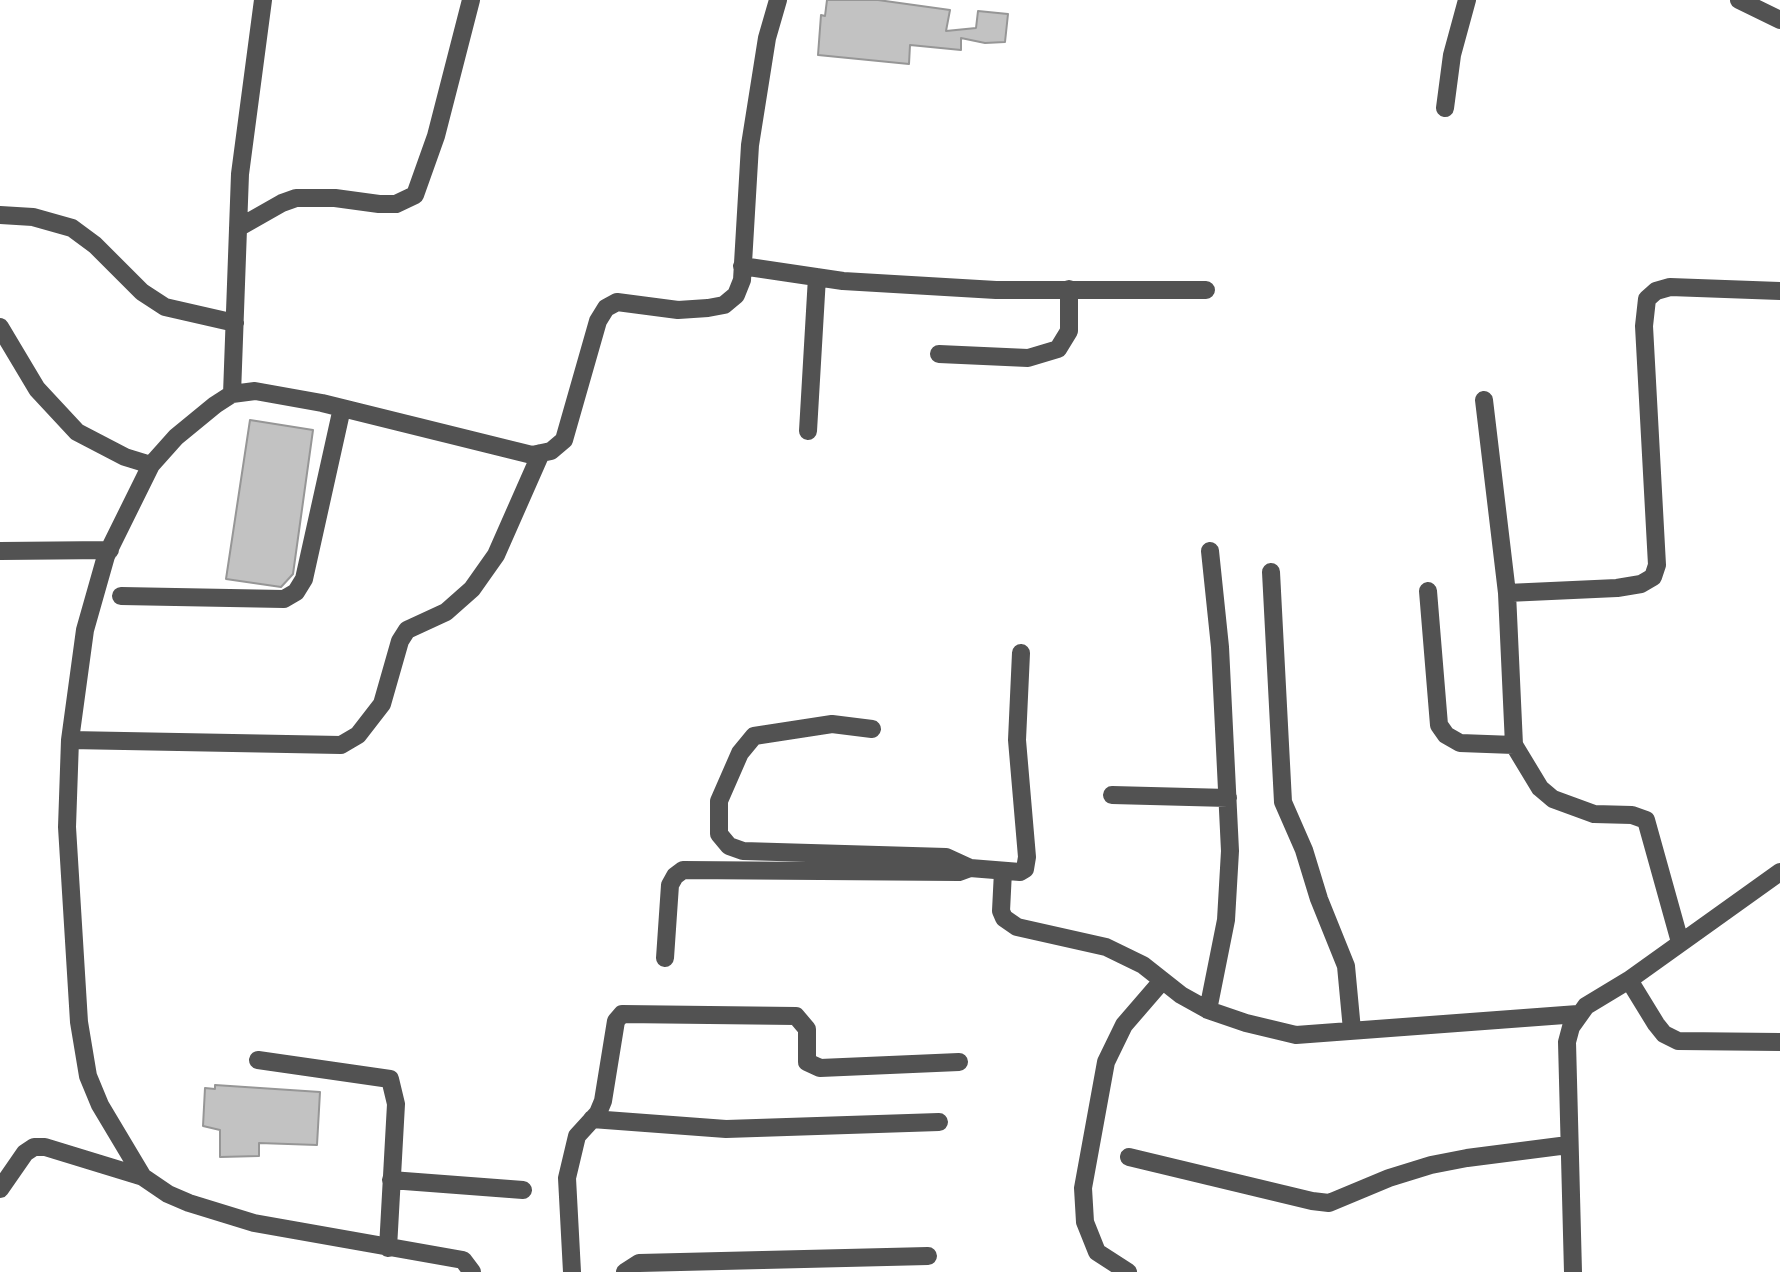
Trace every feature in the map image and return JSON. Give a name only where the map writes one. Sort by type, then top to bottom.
[{"type":"street","points":[[232,394],[242,161],[263,0]]},
{"type":"street","points":[[238,228],[282,202],[296,198],[335,198],[396,204],[415,195],[436,136],[471,0]]},
{"type":"street","points":[[143,1177],[100,1105],[88,1076],[78,1010],[67,827],[70,740],[85,629],[110,550],[151,465],[176,438],[232,394],[255,391],[278,393],[532,454],[551,451],[564,440],[598,321],[606,308],[617,302],[678,310],[724,305],[736,295],[742,280],[750,145],[768,38],[778,0]]},
{"type":"street","points":[[1444,108],[1452,55],[1468,0]]},
{"type":"street","points":[[1739,0],[1780,20]]},
{"type":"street","points":[[0,215],[33,217],[72,228],[95,245],[142,292],[166,307],[235,323]]},
{"type":"street","points":[[742,266],[817,277],[996,290],[1206,290]]},
{"type":"street","points":[[808,431],[817,277]]},
{"type":"street","points":[[1507,593],[1617,588],[1641,584],[1653,577],[1657,565],[1644,326],[1647,299],[1656,291],[1670,287],[1780,291]]},
{"type":"street","points":[[939,354],[1028,358],[1058,349],[1069,331],[1069,289]]},
{"type":"street","points":[[0,327],[37,389],[77,432],[125,457],[151,465]]},
{"type":"street","points":[[1484,400],[1507,593],[1514,745],[1540,788],[1553,799],[1594,814],[1632,815],[1646,820],[1680,942]]},
{"type":"street","points":[[121,596],[284,599],[296,592],[304,579],[342,408]]},
{"type":"street","points":[[70,740],[341,745],[358,735],[382,704],[400,641],[407,630],[446,612],[472,589],[496,555],[541,453]]},
{"type":"street","points":[[0,551],[110,550]]},
{"type":"street","points":[[1209,1010],[1226,920],[1230,851],[1220,647],[1210,551]]},
{"type":"street","points":[[1271,572],[1278,764],[1283,802],[1304,850],[1319,900],[1346,966],[1352,1030]]},
{"type":"street","points":[[1428,591],[1439,725],[1446,736],[1460,743],[1514,745]]},
{"type":"street","points":[[872,729],[832,724],[754,736],[740,753],[719,801],[719,834],[729,846],[743,851],[946,857],[970,868],[1020,872],[1027,865],[1017,740],[1021,653]]},
{"type":"street","points":[[1112,795],[1228,798]]},
{"type":"street","points":[[665,958],[670,885],[675,876],[683,870],[959,872],[970,868]]},
{"type":"street","points":[[1003,871],[1001,911],[1017,927],[1106,947],[1143,965],[1162,981],[1209,1010],[1296,1035],[1578,1014]]},
{"type":"street","points":[[1573,1272],[1567,1042],[1578,1014],[1780,872]]},
{"type":"street","points":[[1629,980],[1664,1034],[1678,1041],[1780,1042]]},
{"type":"street","points":[[1128,1272],[1097,1252],[1085,1222],[1083,1188],[1106,1062],[1124,1025],[1162,981]]},
{"type":"street","points":[[572,1272],[567,1178],[577,1136],[603,1101],[616,1020],[622,1014],[796,1016],[807,1030],[807,1062],[820,1069],[959,1062]]},
{"type":"street","points":[[258,1059],[390,1079],[396,1104],[388,1248]]},
{"type":"street","points":[[592,1119],[726,1129],[939,1122]]},
{"type":"street","points":[[1129,1157],[1329,1203],[1389,1178],[1431,1165],[1568,1145]]},
{"type":"street","points":[[0,1189],[25,1153],[34,1147],[45,1147],[143,1177],[168,1194],[233,1217],[463,1260],[472,1272]]},
{"type":"street","points":[[391,1180],[523,1190]]},
{"type":"street","points":[[625,1272],[639,1263],[928,1256]]},
{"type":"building","points":[[827,0],[878,0],[950,10],[946,31],[976,28],[978,11],[1008,14],[1005,42],[985,43],[961,38],[961,50],[910,45],[909,64],[818,55],[821,15],[825,16]]},
{"type":"building","points":[[250,420],[313,430],[293,574],[281,587],[226,579]]},
{"type":"building","points":[[215,1085],[320,1092],[317,1145],[259,1143],[259,1156],[220,1157],[220,1130],[203,1126],[205,1088],[215,1089]]}]
